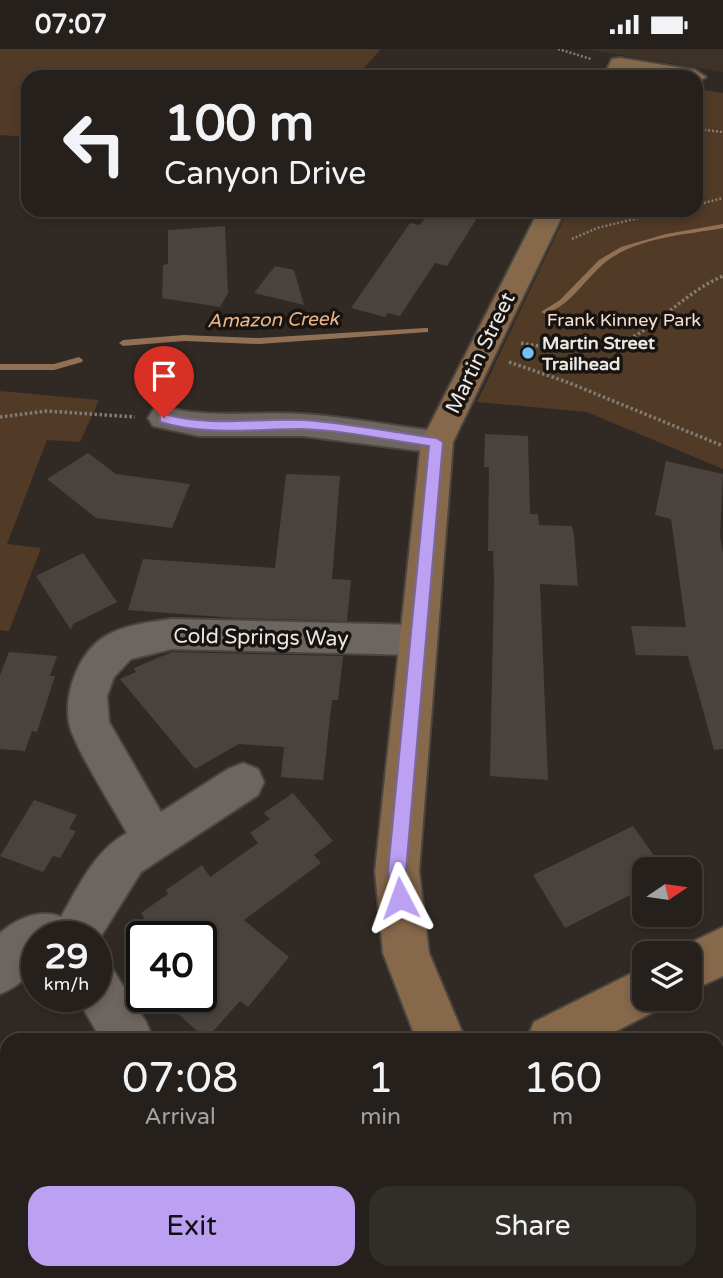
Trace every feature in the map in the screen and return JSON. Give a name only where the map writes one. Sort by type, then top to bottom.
[{"type":"street","points":[[703,78],[723,82]]},
{"type":"street","name":"Martin Street","points":[[438,1033],[406,953],[397,871],[436,442],[494,347],[549,217]]},
{"type":"street","points":[[164,418],[180,423],[231,428],[303,425],[436,442]]},
{"type":"street","name":"Cold Springs Way","points":[[154,841],[89,725],[87,697],[98,668],[118,648],[145,638],[172,634],[418,640]]},
{"type":"street","points":[[84,921],[114,870],[125,857],[243,782]]},
{"type":"street","points":[[0,969],[21,945]]},
{"type":"street","points":[[702,961],[723,950]]},
{"type":"street","points":[[563,1033],[632,997]]},
{"type":"street","points":[[112,1012],[125,1033]]},
{"type":"path","points":[[703,130],[723,132]]},
{"type":"path","points":[[703,203],[723,198]]},
{"type":"path","points":[[565,244],[597,228],[643,217]]},
{"type":"path","points":[[494,347],[576,350],[609,346],[632,339],[683,295],[699,285],[723,276]]},
{"type":"path","points":[[494,347],[567,382],[723,446]]},
{"type":"path","points":[[0,417],[47,411],[164,418]]},
{"type":"shaded area","points":[[590,49],[723,49],[723,72],[589,50]]},
{"type":"green space","points":[[0,49],[381,49],[362,70],[21,70],[21,136],[0,135]]},
{"type":"green space","name":"Frank Kinney Park","points":[[703,90],[723,93],[723,469],[587,412],[477,402],[565,217],[703,217]]},
{"type":"green space","points":[[0,391],[99,400],[80,442],[47,440],[7,544],[41,548],[9,631],[0,630]]},
{"type":"building","points":[[426,217],[478,217],[447,266],[435,263],[400,316],[388,313],[385,317],[351,308],[410,223],[420,225]]},
{"type":"building","points":[[225,226],[228,293],[220,307],[162,298],[163,265],[168,264],[168,230]]},
{"type":"building","points":[[275,266],[294,270],[304,305],[254,293]]},
{"type":"building","points":[[485,434],[528,436],[530,514],[538,514],[539,525],[572,526],[574,536],[578,586],[540,584],[548,780],[490,776],[494,581],[493,551],[488,551],[489,467],[484,467]]},
{"type":"building","points":[[88,453],[116,474],[190,484],[172,528],[96,518],[47,479]]},
{"type":"building","points":[[666,461],[723,474],[720,536],[723,553],[723,749],[714,750],[688,656],[636,655],[631,626],[686,627],[671,519],[655,515]]},
{"type":"building","points":[[286,474],[340,476],[332,579],[351,580],[347,621],[235,618],[128,610],[143,559],[275,568]]},
{"type":"building","points":[[83,553],[117,602],[73,624],[71,630],[36,576]]},
{"type":"building","points":[[9,652],[57,656],[50,676],[55,676],[37,732],[32,731],[25,751],[0,749],[0,675]]},
{"type":"building","points":[[172,652],[343,656],[338,700],[332,700],[323,780],[281,777],[284,747],[239,744],[195,769],[120,679],[136,672],[134,668]]},
{"type":"building","points":[[293,793],[333,841],[314,855],[321,863],[244,920],[289,957],[248,1007],[240,1001],[211,1033],[199,1033],[176,1012],[217,1012],[217,921],[146,921],[141,913],[168,894],[166,890],[202,865],[210,877],[258,843],[250,833],[270,819],[264,813]]},
{"type":"building","points":[[34,800],[77,815],[69,829],[76,831],[60,858],[53,856],[43,872],[0,856]]},
{"type":"building","points":[[633,826],[655,857],[632,857],[632,894],[565,928],[533,875]]},
{"type":"waterway","name":"Amazon Creek","points":[[545,312],[563,301],[611,255],[637,243],[723,226]]},
{"type":"waterway","name":"Amazon Creek","points":[[123,343],[184,338],[259,341],[425,330]]},
{"type":"waterway","name":"Amazon Creek","points":[[0,367],[54,367],[79,360]]},
{"type":"place","name":"Martin Street Trailhead","points":[[528,353]]},
{"type":"route","points":[[164,418],[180,423],[231,428],[303,425],[436,442],[397,871],[400,898]]}]
